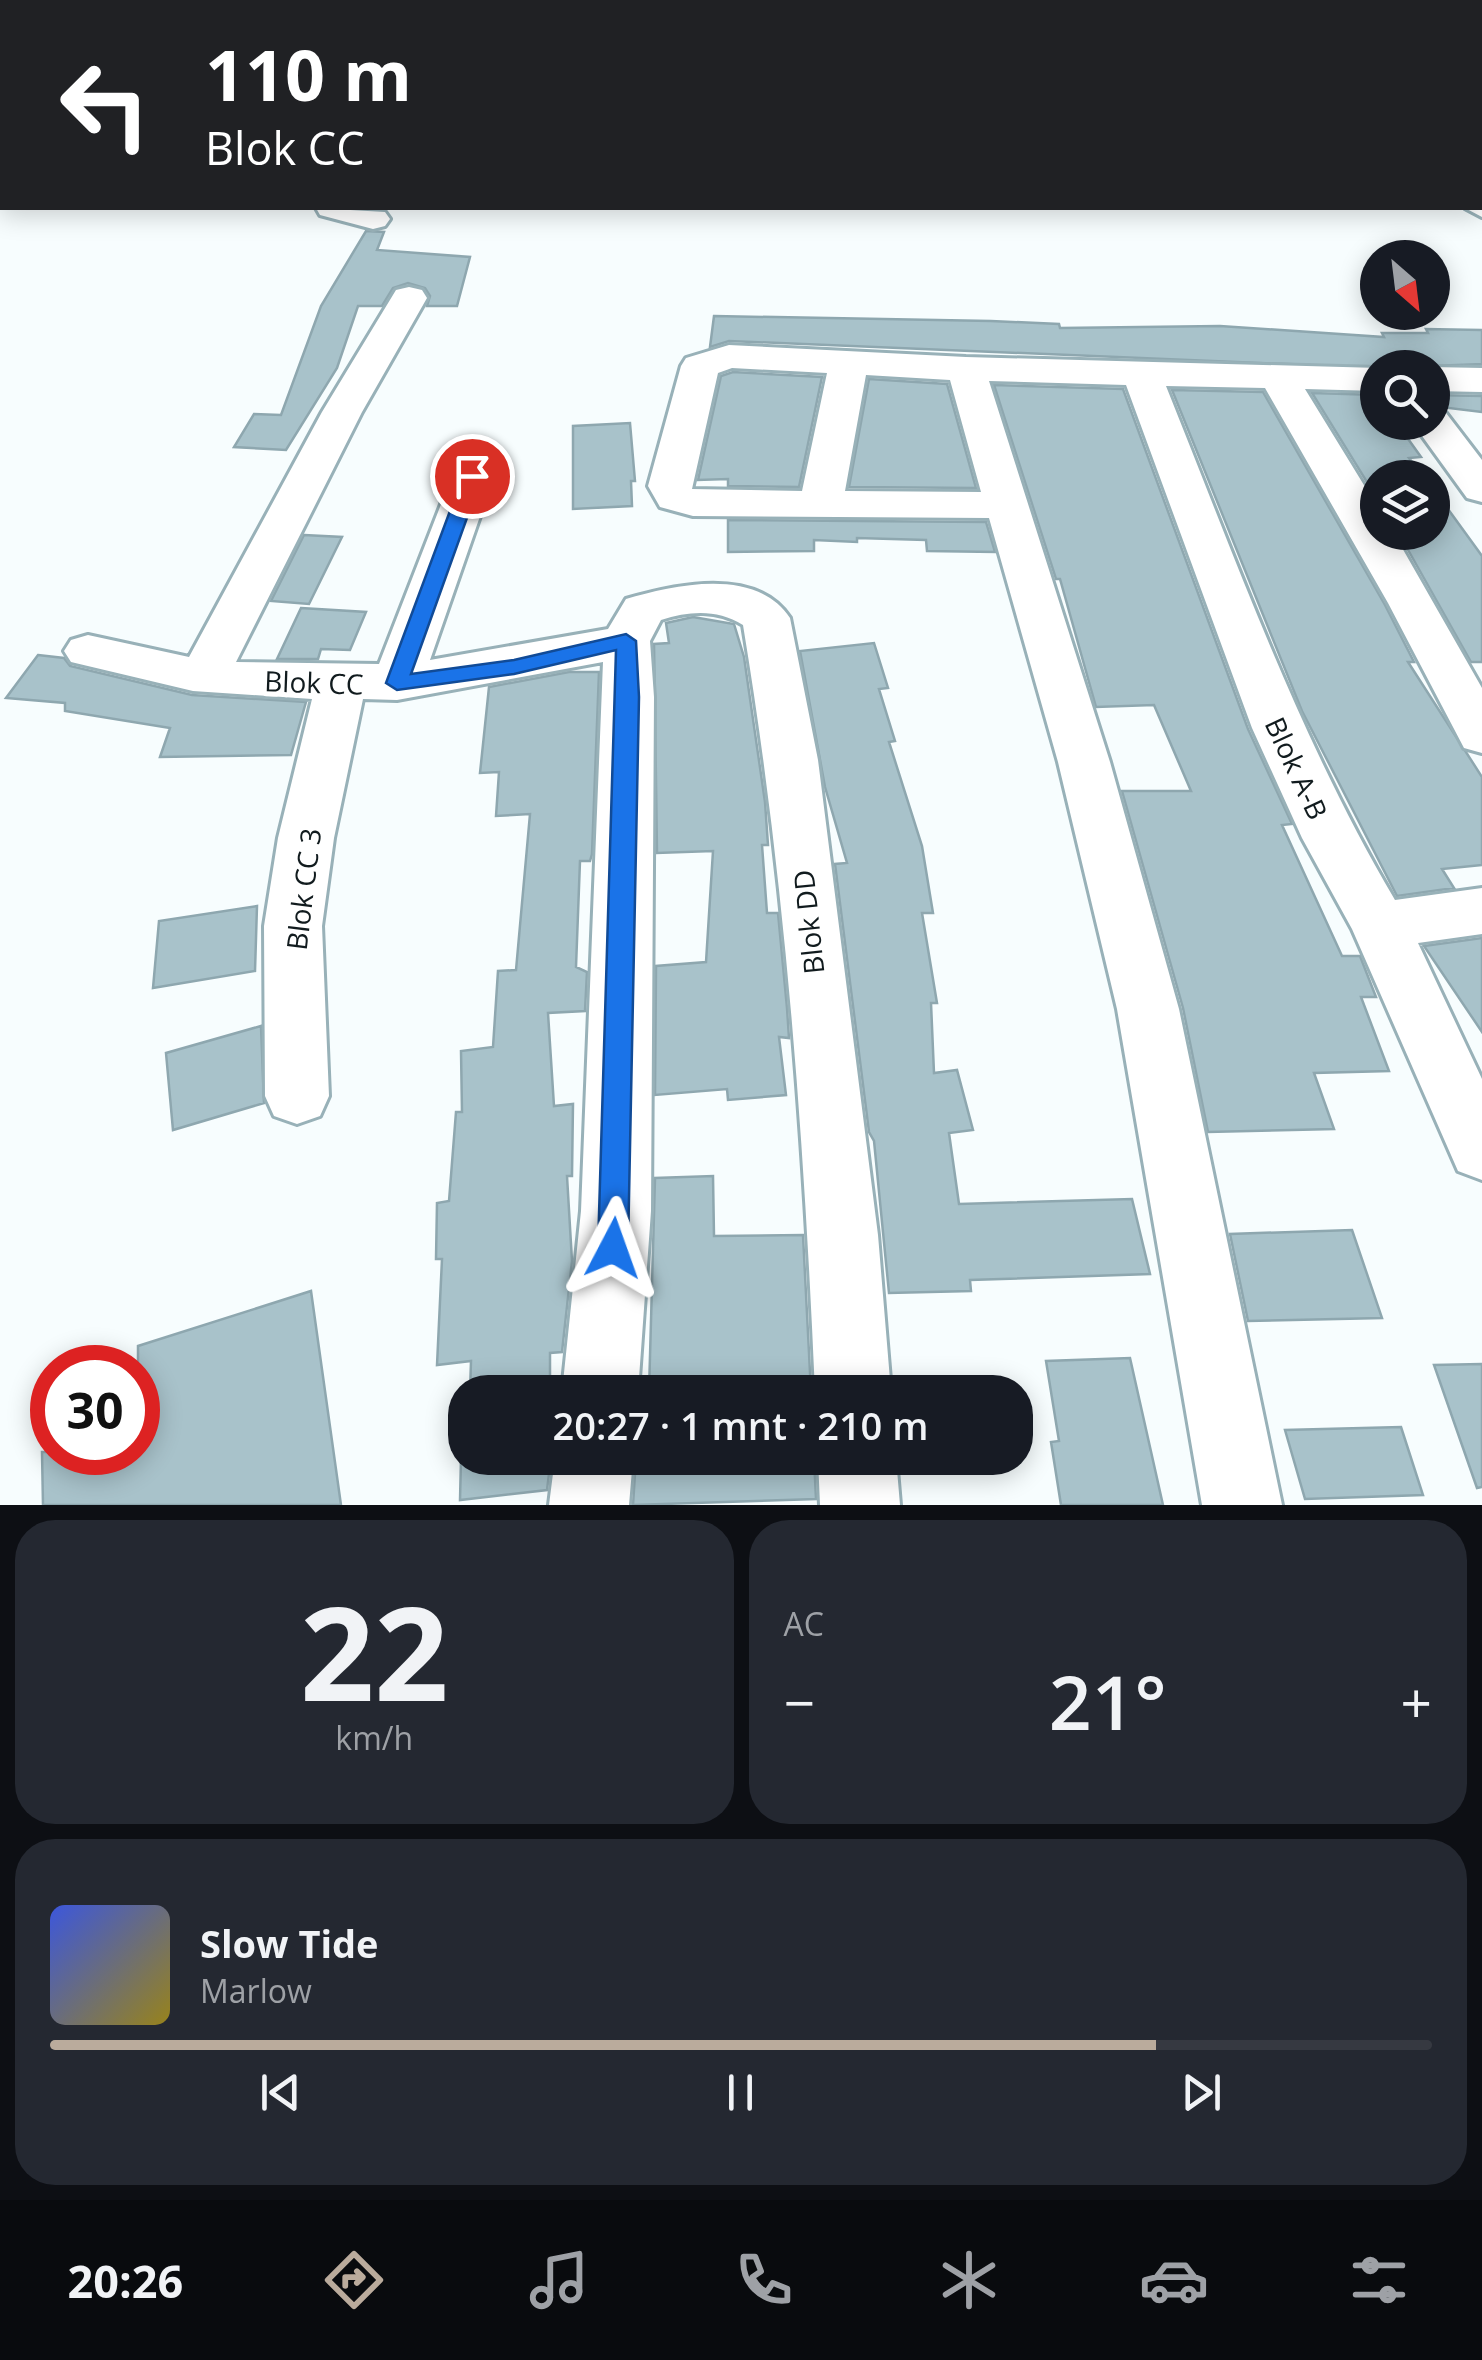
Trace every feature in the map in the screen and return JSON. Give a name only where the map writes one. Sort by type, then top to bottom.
[{"type":"street","points":[[339,210],[374,220]]},
{"type":"street","points":[[204,676],[342,412],[409,298]]},
{"type":"street","points":[[1003,505],[692,504],[675,498],[669,486],[700,366],[709,359],[729,356],[848,365],[1360,377]]},
{"type":"street","points":[[821,506],[848,365]]},
{"type":"street","points":[[966,369],[1003,505],[1084,762],[1148,1009],[1242,1505]]},
{"type":"street","name":"Blok A-B","points":[[1140,372],[1278,728],[1330,838],[1380,926],[1482,1150]]},
{"type":"street","points":[[1277,375],[1412,603],[1482,735]]},
{"type":"street","points":[[1450,380],[1482,380]]},
{"type":"street","points":[[1445,440],[1482,489]]},
{"type":"street","points":[[397,683],[472,476]]},
{"type":"street","name":"Blok DD","points":[[626,641],[643,610],[681,597],[714,597],[748,605],[766,618],[792,760],[843,1235],[852,1375]]},
{"type":"street","points":[[602,1375],[616,1212],[626,641]]},
{"type":"street","name":"Blok CC","points":[[88,651],[204,676],[341,685],[397,683],[514,667],[626,641]]},
{"type":"street","name":"Blok CC 3","points":[[296,1096],[293,926],[306,838],[341,685]]},
{"type":"street","points":[[1380,926],[1482,911]]},
{"type":"street","points":[[590,1505],[593,1475]]},
{"type":"street","points":[[858,1475],[860,1505]]},
{"type":"building","points":[[366,231],[384,232],[377,250],[470,257],[457,306],[427,306],[430,296],[425,288],[408,283],[393,288],[382,306],[358,306],[337,368],[286,450],[234,447],[254,414],[281,415],[321,306]]},
{"type":"building","points":[[714,316],[991,321],[1059,324],[1060,328],[1220,326],[1384,337],[1382,333],[1482,330],[1482,364],[1450,365],[1450,350],[1360,350],[1360,367],[729,341],[710,347]]},
{"type":"building","points":[[733,372],[822,377],[799,487],[728,486],[728,479],[698,480],[721,376]]},
{"type":"building","points":[[869,379],[947,384],[976,488],[849,487]]},
{"type":"building","points":[[994,385],[1123,389],[1248,729],[1292,824],[1282,825],[1342,956],[1360,956],[1376,997],[1361,997],[1389,1071],[1314,1073],[1334,1129],[1208,1132],[1183,1008],[1122,791],[1191,791],[1154,705],[1096,707],[1060,579],[1056,579]]},
{"type":"building","points":[[1172,390],[1263,392],[1385,605],[1414,662],[1408,662],[1482,777],[1482,865],[1442,869],[1454,888],[1397,896],[1302,711]]},
{"type":"building","points":[[1312,393],[1360,394],[1360,440],[1409,440],[1421,457],[1360,460],[1360,471]]},
{"type":"building","points":[[1450,395],[1482,396],[1482,412],[1450,408]]},
{"type":"building","points":[[630,423],[635,481],[631,481],[632,506],[573,509],[573,426]]},
{"type":"building","points":[[1450,512],[1482,556],[1482,662],[1471,662],[1408,550],[1450,550]]},
{"type":"building","points":[[728,520],[986,522],[995,552],[927,551],[926,540],[857,538],[857,542],[814,540],[814,551],[728,552]]},
{"type":"building","points":[[304,535],[342,537],[309,604],[271,601]]},
{"type":"building","points":[[301,608],[366,612],[350,650],[321,649],[318,659],[277,659]]},
{"type":"building","points":[[693,617],[734,624],[744,657],[765,802],[768,845],[762,845],[767,913],[778,913],[789,1038],[779,1037],[786,1095],[728,1100],[727,1089],[655,1095],[656,966],[706,962],[713,851],[657,853],[654,644],[669,643],[666,623]]},
{"type":"building","points":[[874,643],[888,688],[879,689],[895,741],[889,742],[922,846],[933,913],[922,913],[937,1003],[931,1003],[934,1073],[957,1070],[973,1130],[949,1133],[959,1204],[1132,1199],[1150,1274],[970,1280],[971,1291],[889,1293],[874,1141],[869,1132],[835,864],[847,863],[825,787],[800,651]]},
{"type":"building","points":[[38,655],[64,658],[70,666],[192,695],[306,702],[291,755],[160,757],[170,728],[65,711],[65,703],[6,698]]},
{"type":"building","points":[[569,672],[599,672],[592,854],[590,861],[580,861],[576,967],[587,972],[585,1011],[548,1013],[554,1106],[573,1104],[572,1176],[567,1176],[572,1261],[562,1352],[550,1353],[550,1375],[471,1375],[471,1361],[437,1365],[442,1259],[436,1259],[437,1203],[449,1201],[456,1112],[462,1112],[461,1051],[493,1047],[498,971],[516,970],[530,814],[496,816],[499,772],[480,773],[489,687]]},
{"type":"building","points":[[257,906],[255,971],[153,988],[159,921]]},
{"type":"building","points":[[1482,938],[1482,1032],[1424,946]]},
{"type":"building","points":[[261,1026],[264,1103],[173,1130],[166,1053]]},
{"type":"building","points":[[713,1176],[714,1236],[803,1235],[810,1375],[649,1375],[655,1178]]},
{"type":"building","points":[[1352,1230],[1382,1318],[1248,1321],[1230,1234]]},
{"type":"building","points":[[311,1291],[341,1505],[43,1505],[42,1475],[160,1475],[160,1345],[141,1345]]},
{"type":"building","points":[[1130,1358],[1163,1505],[1061,1505],[1051,1442],[1059,1441],[1046,1361]]},
{"type":"building","points":[[1482,1364],[1482,1487],[1477,1488],[1434,1365]]},
{"type":"building","points":[[1401,1427],[1423,1495],[1305,1499],[1285,1430]]},
{"type":"building","points":[[461,1475],[549,1475],[547,1490],[460,1500]]},
{"type":"building","points":[[635,1475],[815,1475],[816,1499],[633,1505]]},
{"type":"route","points":[[472,476],[397,683],[514,667],[626,641],[628,697],[613,1248]]}]
